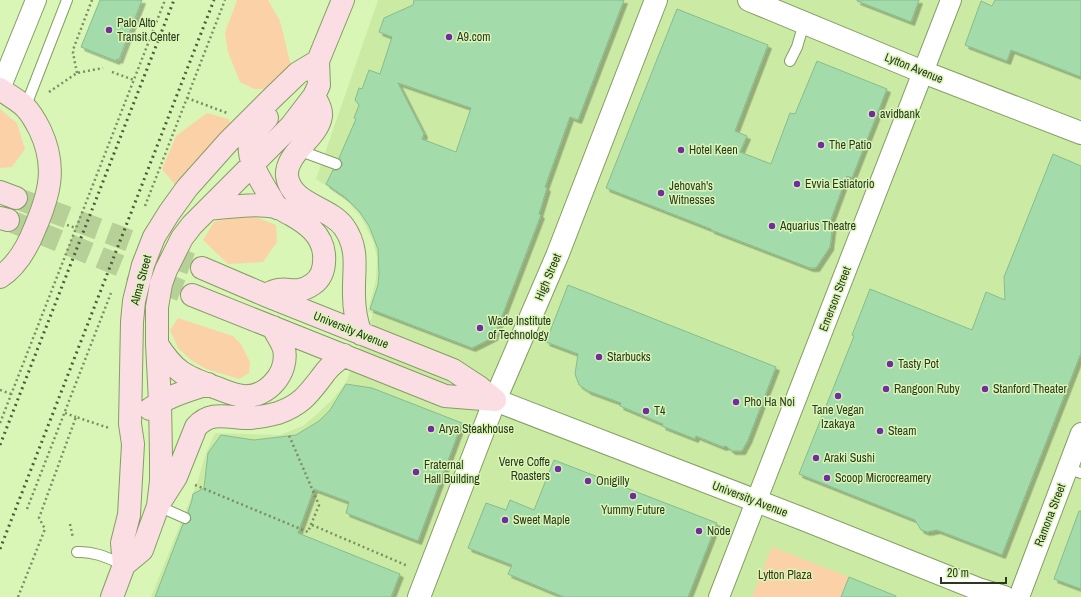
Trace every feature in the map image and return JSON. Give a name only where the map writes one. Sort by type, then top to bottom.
[{"type":"main road","name":"Alma Street","points":[[124,565],[142,550],[158,506],[161,481],[157,307],[161,284],[166,270],[182,238],[192,224],[291,126],[314,96],[319,85],[318,61],[344,0]]},
{"type":"main road","name":"Alma Street","points":[[112,597],[124,565],[122,543],[129,514],[133,444],[130,424],[132,322],[134,301],[143,265],[154,237],[187,188],[228,142],[270,100],[298,73],[318,61]]},
{"type":"main road","points":[[0,89],[25,108],[36,122],[47,149],[50,166],[48,194],[32,234],[20,257],[11,269],[0,277]]},
{"type":"main road","points":[[314,96],[319,106],[321,116],[315,129],[298,150],[288,166],[287,175],[294,192],[303,200],[336,218],[344,227],[350,239],[355,262],[354,297],[356,320],[361,334]]},
{"type":"main road","points":[[270,100],[268,117],[252,137],[249,151],[252,164],[277,208]]},
{"type":"main road","points":[[208,209],[247,206],[277,208],[302,221],[312,228],[317,234],[324,251],[324,264],[319,278],[313,284],[300,291],[276,290],[265,295]]},
{"type":"main road","name":"University Avenue","points":[[202,268],[265,295],[453,370],[479,387],[495,400]]},
{"type":"main road","name":"University Avenue","points":[[192,295],[446,396],[495,400]]},
{"type":"main road","points":[[157,344],[166,359],[177,369],[192,379],[243,396],[251,395],[260,393],[272,385],[283,368],[284,350],[273,327]]},
{"type":"main road","points":[[158,506],[176,478],[196,427],[201,422],[213,416],[254,418],[265,417],[279,412],[305,398],[324,373],[344,355]]},
{"type":"main road","points":[[133,444],[145,415],[160,402],[174,395],[208,384]]},
{"type":"street","points":[[0,89],[36,0]]},
{"type":"street","name":"High Street","points":[[419,597],[495,400],[557,256],[656,0]]},
{"type":"street","name":"Lytton Avenue","points":[[749,0],[923,72],[1081,133]]},
{"type":"street","name":"Emerson Street","points":[[719,597],[952,0]]},
{"type":"street","name":"University Avenue","points":[[495,400],[978,589],[1004,597]]},
{"type":"street","name":"Ramona Street","points":[[1019,597],[1074,471],[1081,433]]},
{"type":"lane","points":[[25,108],[67,0]]},
{"type":"lane","points":[[790,61],[797,47],[804,23]]},
{"type":"lane","points":[[298,150],[336,164]]},
{"type":"lane","points":[[158,506],[186,518]]},
{"type":"lane","points":[[77,552],[87,551],[99,554],[124,565]]},
{"type":"path","points":[[77,73],[73,53],[74,47],[92,0]]},
{"type":"path","points":[[0,423],[165,0]]},
{"type":"path","points":[[25,108],[77,73],[102,68]]},
{"type":"path","points":[[112,72],[134,80]]},
{"type":"path","points":[[187,98],[228,113]]},
{"type":"path","points":[[67,225],[76,228]]},
{"type":"path","points":[[0,390],[11,394]]},
{"type":"path","points":[[176,478],[308,532],[319,505],[279,412]]},
{"type":"path","points":[[65,413],[107,428]]},
{"type":"path","points":[[18,597],[46,529],[39,518],[76,417]]},
{"type":"path","points":[[311,525],[427,574]]},
{"type":"shaded area","points":[[378,0],[1081,0],[1081,597],[151,597],[198,480],[206,453],[215,433],[280,435],[303,426],[333,399],[346,382],[373,314],[368,311],[376,279],[377,257],[373,241],[361,217],[344,198],[316,179]]},
{"type":"green space","points":[[237,0],[268,0],[280,21],[291,66],[273,89],[254,89],[240,82],[228,52],[225,33]]},
{"type":"green space","points":[[0,109],[17,123],[25,149],[12,167],[0,168]]},
{"type":"green space","points":[[207,113],[228,119],[235,129],[176,186],[162,169],[176,136]]},
{"type":"green space","points":[[248,214],[276,225],[277,242],[263,262],[228,264],[203,240],[214,222]]},
{"type":"green space","points":[[178,318],[233,336],[241,344],[250,362],[249,373],[239,379],[206,369],[191,360],[178,348],[170,330]]},
{"type":"green space","name":"Lytton Plaza","points":[[772,547],[849,577],[841,597],[752,597]]},
{"type":"building","name":"Palo Alto Transit Center","points":[[100,0],[142,0],[119,60],[117,59],[116,61],[81,47]]},
{"type":"building","points":[[414,0],[624,0],[578,120],[570,117],[545,187],[547,188],[539,214],[541,215],[494,337],[472,348],[370,309],[378,285],[378,249],[369,226],[359,211],[346,198],[326,184],[333,170],[337,170],[342,166],[339,158],[356,119],[354,118],[359,105],[355,100],[359,88],[362,89],[369,70],[380,74],[392,37],[379,32],[384,18],[413,5]],"holes":[[[398,83],[471,108],[456,152],[422,139],[424,134]]]},
{"type":"building","points":[[857,0],[919,0],[911,22]]},
{"type":"building","points":[[995,0],[1081,0],[1081,77],[1011,50],[1007,61],[965,45],[981,1],[992,6]]},
{"type":"building","points":[[677,9],[768,45],[735,131],[747,136],[740,152],[771,164],[790,113],[795,114],[817,61],[887,89],[852,178],[847,176],[830,222],[833,223],[830,247],[816,268],[810,268],[606,188]]},
{"type":"building","points":[[1053,154],[1081,166],[1081,353],[1002,555],[937,530],[927,532],[921,530],[915,520],[799,474],[854,336],[852,335],[870,289],[972,330],[986,292],[1005,300],[1004,277]]},
{"type":"building","points":[[568,285],[776,367],[748,440],[742,451],[732,451],[726,446],[723,447],[696,436],[695,439],[662,426],[663,424],[620,406],[621,403],[588,391],[579,385],[575,374],[578,354],[546,342]]},
{"type":"building","points":[[346,384],[372,388],[462,423],[418,541],[346,513],[349,502],[314,489],[298,533],[400,574],[391,597],[155,597],[183,524],[188,523],[191,520],[188,512],[193,494],[204,488],[208,453],[221,435],[254,440],[296,435],[319,421],[330,410]]},
{"type":"building","points":[[554,460],[717,523],[688,597],[564,597],[508,574],[512,565],[468,548],[486,503],[506,510],[510,500],[534,510]]},
{"type":"building","points":[[1079,511],[1081,511],[1081,589],[1054,579]]},
{"type":"building","points":[[849,577],[896,596],[896,597],[841,597]]},
{"type":"tunnel","points":[[16,198],[202,268]]},
{"type":"tunnel","points":[[8,220],[192,295]]},
{"type":"railway","points":[[0,445],[174,0]]},
{"type":"railway","points":[[0,549],[214,0]]},
{"type":"place","name":"Palo Alto Transit Center","points":[[109,30]]},
{"type":"place","name":"A9.com","points":[[449,37]]},
{"type":"place","name":"avidbank","points":[[872,114]]},
{"type":"place","name":"The Patio","points":[[821,145]]},
{"type":"place","name":"Hotel Keen","points":[[681,150]]},
{"type":"place","name":"Evvia Estiatorio","points":[[797,184]]},
{"type":"place","name":"Jehovah's Witnesses","points":[[661,193]]},
{"type":"place","name":"Aquarius Theatre","points":[[772,226]]},
{"type":"place","name":"Wade Institute of Technology","points":[[480,328]]},
{"type":"place","name":"Starbucks","points":[[599,357]]},
{"type":"place","name":"Tasty Pot","points":[[890,364]]},
{"type":"place","name":"Rangoon Ruby","points":[[886,389]]},
{"type":"place","name":"Stanford Theater","points":[[985,389]]},
{"type":"place","name":"Tane Vegan Izakaya","points":[[838,396]]},
{"type":"place","name":"Pho Ha Noi","points":[[736,402]]},
{"type":"place","name":"T4","points":[[646,411]]},
{"type":"place","name":"Arya Steakhouse","points":[[431,429]]},
{"type":"place","name":"Steam","points":[[880,431]]},
{"type":"place","name":"Araki Sushi","points":[[816,458]]},
{"type":"place","name":"Verve Coffe Roasters","points":[[558,469]]},
{"type":"place","name":"Fraternal Hall Building","points":[[416,472]]},
{"type":"place","name":"Scoop Microcreamery","points":[[827,478]]},
{"type":"place","name":"Onigilly","points":[[588,481]]},
{"type":"place","name":"Yummy Future","points":[[633,496]]},
{"type":"place","name":"Sweet Maple","points":[[505,520]]},
{"type":"place","name":"Node","points":[[699,531]]}]
